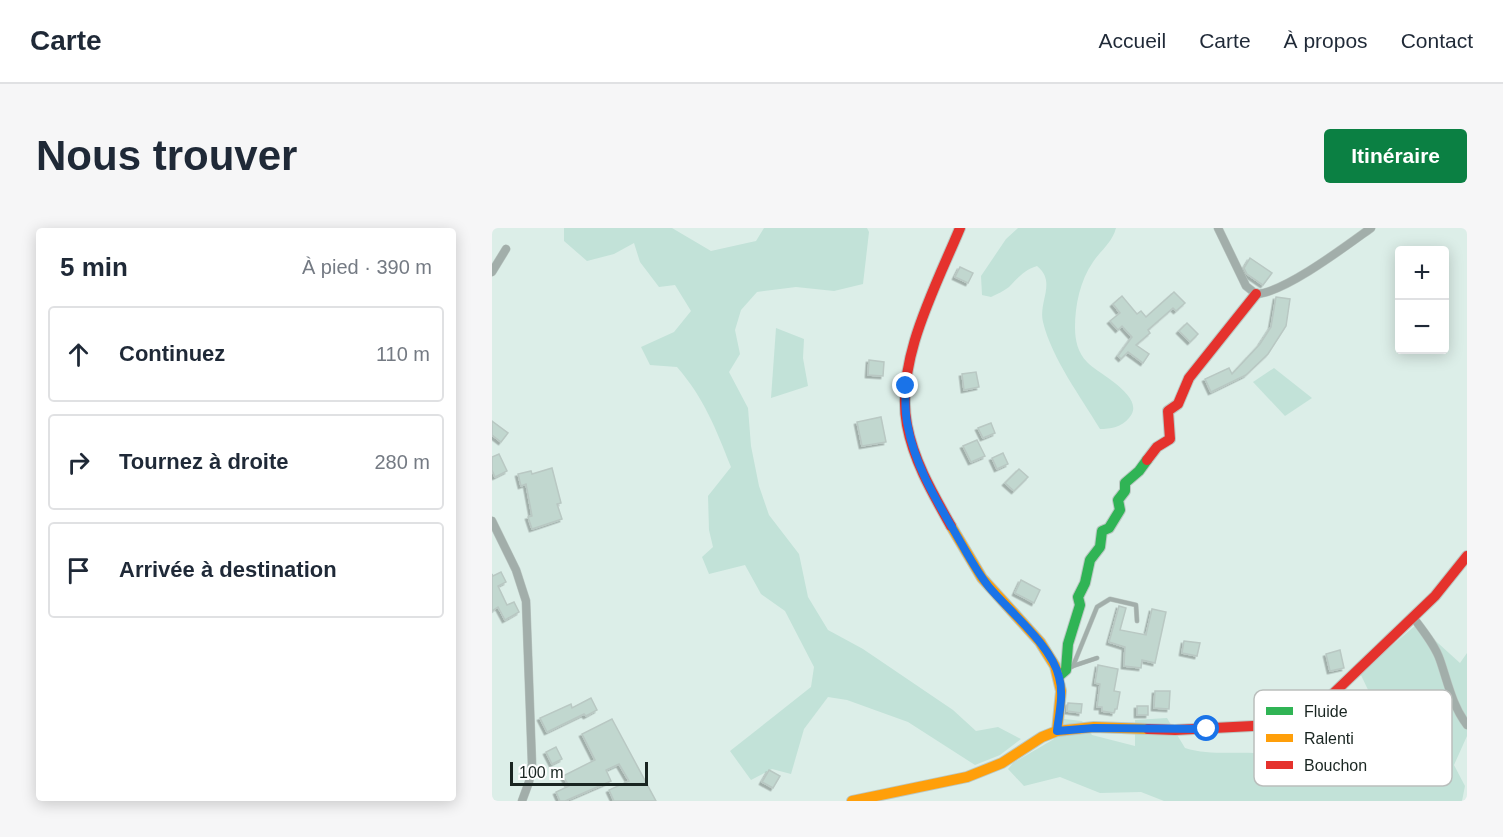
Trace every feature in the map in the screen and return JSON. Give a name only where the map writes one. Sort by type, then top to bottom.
[{"type":"street","points":[[960,228],[920,325],[911,356],[905,407],[908,429],[917,459],[974,566],[1052,661],[1066,671]]},
{"type":"street","points":[[1218,228],[1246,286],[1256,294],[1266,294],[1298,276],[1371,228]]},
{"type":"street","points":[[492,272],[506,249]]},
{"type":"street","points":[[1057,731],[1068,644],[1080,605],[1078,597],[1085,583],[1090,560],[1100,547],[1102,531],[1110,528],[1120,510],[1118,500],[1125,490],[1125,483],[1140,471],[1157,447],[1170,439],[1168,411],[1178,404],[1189,378],[1256,294]]},
{"type":"street","points":[[492,521],[516,570],[526,602],[532,764],[529,782],[522,801]]},
{"type":"street","points":[[1339,690],[1441,589],[1467,556]]},
{"type":"street","points":[[1413,617],[1436,650],[1449,690]]},
{"type":"street","points":[[1452,697],[1467,724]]},
{"type":"street","points":[[852,801],[967,777],[1002,763],[1032,743],[1057,731],[1094,728],[1175,730],[1254,726]]},
{"type":"lane","points":[[1066,671],[1097,607],[1110,599],[1136,605],[1137,621]]},
{"type":"lane","points":[[1066,671],[1097,658]]},
{"type":"green space","points":[[564,228],[672,228],[711,251],[756,241],[764,228],[867,228],[869,232],[863,284],[834,291],[796,287],[757,292],[741,310],[735,330],[740,354],[729,372],[748,408],[751,446],[759,486],[769,515],[799,554],[808,597],[828,630],[863,649],[953,710],[976,731],[998,727],[1021,739],[1000,755],[975,765],[908,722],[847,700],[828,697],[804,729],[791,774],[772,769],[751,780],[730,751],[811,687],[814,667],[785,611],[761,594],[745,565],[709,574],[702,557],[713,547],[709,530],[708,496],[731,467],[695,390],[677,367],[650,365],[641,347],[674,332],[691,311],[675,285],[659,287],[640,262],[634,243],[614,254],[587,261],[564,241]]},
{"type":"green space","points":[[1018,228],[1116,228],[1112,238],[1093,262],[1085,277],[1077,302],[1075,328],[1081,355],[1127,394],[1132,402],[1133,410],[1129,418],[1119,425],[1100,429],[1060,364],[1043,322],[1046,279],[1037,266],[991,297],[982,295],[981,276],[1006,239]]},
{"type":"green space","points":[[776,328],[804,339],[803,358],[808,386],[771,398]]},
{"type":"green space","points":[[1274,368],[1312,398],[1285,416],[1253,382]]},
{"type":"green space","points":[[1417,624],[1460,663],[1467,653],[1467,736],[1454,765],[1465,786],[1462,801],[1164,801],[1141,792],[1100,793],[1060,777],[1024,786],[1008,769],[1013,763],[1054,739],[1064,719],[1082,721],[1092,735],[1135,746],[1135,720],[1167,718],[1185,748],[1210,752],[1254,753],[1254,786],[1452,786],[1452,690],[1368,690],[1360,673]]},
{"type":"building","points":[[1250,258],[1272,273],[1263,285],[1247,274],[1244,268]]},
{"type":"building","points":[[960,267],[973,273],[968,283],[955,277]]},
{"type":"building","points":[[1174,292],[1185,303],[1176,311],[1173,308],[1148,330],[1150,333],[1136,345],[1149,354],[1143,363],[1128,352],[1121,359],[1118,356],[1132,337],[1122,326],[1118,330],[1110,321],[1120,313],[1113,304],[1122,296],[1137,314],[1141,311],[1146,317]]},
{"type":"building","points":[[1276,297],[1290,299],[1286,326],[1268,354],[1246,375],[1211,392],[1205,379],[1229,368],[1232,374],[1260,344],[1271,327]]},
{"type":"building","points":[[1187,323],[1198,334],[1190,342],[1179,331]]},
{"type":"building","points":[[869,360],[884,362],[883,376],[868,375]]},
{"type":"building","points":[[976,372],[979,387],[964,390],[962,374]]},
{"type":"building","points":[[881,417],[886,442],[862,446],[857,422]]},
{"type":"building","points":[[492,421],[508,433],[501,442],[492,435]]},
{"type":"building","points":[[991,423],[995,433],[983,438],[978,428]]},
{"type":"building","points":[[977,440],[985,456],[971,462],[963,446]]},
{"type":"building","points":[[1003,453],[1008,464],[997,469],[992,458]]},
{"type":"building","points":[[499,454],[507,471],[495,477],[492,470],[492,457]]},
{"type":"building","points":[[552,468],[561,503],[557,504],[562,519],[532,529],[528,517],[532,516],[526,484],[521,486],[518,474],[531,471],[532,474]]},
{"type":"building","points":[[1019,469],[1028,477],[1014,491],[1005,483]]},
{"type":"building","points":[[501,572],[506,582],[498,586],[507,605],[514,602],[519,612],[505,620],[498,607],[492,611],[492,574],[493,576]]},
{"type":"building","points":[[1021,580],[1040,590],[1034,603],[1015,593]]},
{"type":"building","points":[[1119,606],[1126,608],[1120,630],[1146,635],[1152,609],[1166,612],[1155,663],[1142,660],[1141,668],[1124,666],[1125,647],[1109,642]]},
{"type":"building","points":[[1184,641],[1200,643],[1197,656],[1182,653]]},
{"type":"building","points":[[1340,650],[1344,668],[1330,671],[1326,654]]},
{"type":"building","points":[[1098,665],[1118,669],[1114,691],[1120,692],[1114,713],[1102,711],[1102,707],[1097,707],[1100,684],[1095,683]]},
{"type":"building","points":[[1155,691],[1170,691],[1169,709],[1154,708]]},
{"type":"building","points":[[591,698],[597,710],[547,732],[540,718],[571,704],[572,708]]},
{"type":"building","points":[[1068,703],[1082,704],[1081,713],[1067,711]]},
{"type":"building","points":[[1137,706],[1148,706],[1148,715],[1137,715]]},
{"type":"building","points":[[612,719],[656,801],[614,801],[609,790],[629,781],[619,764],[606,770],[611,781],[565,801],[560,801],[556,792],[569,786],[563,776],[595,760],[582,734]]},
{"type":"building","points":[[556,747],[562,759],[552,764],[546,752]]},
{"type":"building","points":[[769,770],[780,776],[773,788],[762,782]]},
{"type":"traffic: fast","points":[[1059,676],[1066,670],[1068,644],[1080,605],[1078,597],[1085,583],[1090,560],[1100,547],[1102,531],[1109,528],[1120,510],[1118,500],[1125,491],[1125,483],[1139,471],[1147,460]]},
{"type":"traffic: slow","points":[[951,526],[982,578],[1040,642],[1055,666],[1061,691],[1057,731]]},
{"type":"traffic: slow","points":[[852,801],[967,777],[1002,763],[1042,737],[1057,731],[1094,727],[1148,729]]},
{"type":"traffic: jam","points":[[951,526],[914,452],[907,425],[905,401],[907,375],[920,324],[960,228]]},
{"type":"traffic: jam","points":[[1147,460],[1157,447],[1170,439],[1168,411],[1178,404],[1189,378],[1256,294]]},
{"type":"traffic: jam","points":[[1337,690],[1435,596],[1467,556]]},
{"type":"traffic: jam","points":[[1148,729],[1254,726]]},
{"type":"route","points":[[906,386],[905,407],[908,429],[917,459],[933,492],[974,566],[989,587],[1041,645],[1059,676],[1061,699],[1057,731],[1094,728],[1207,729]]}]
